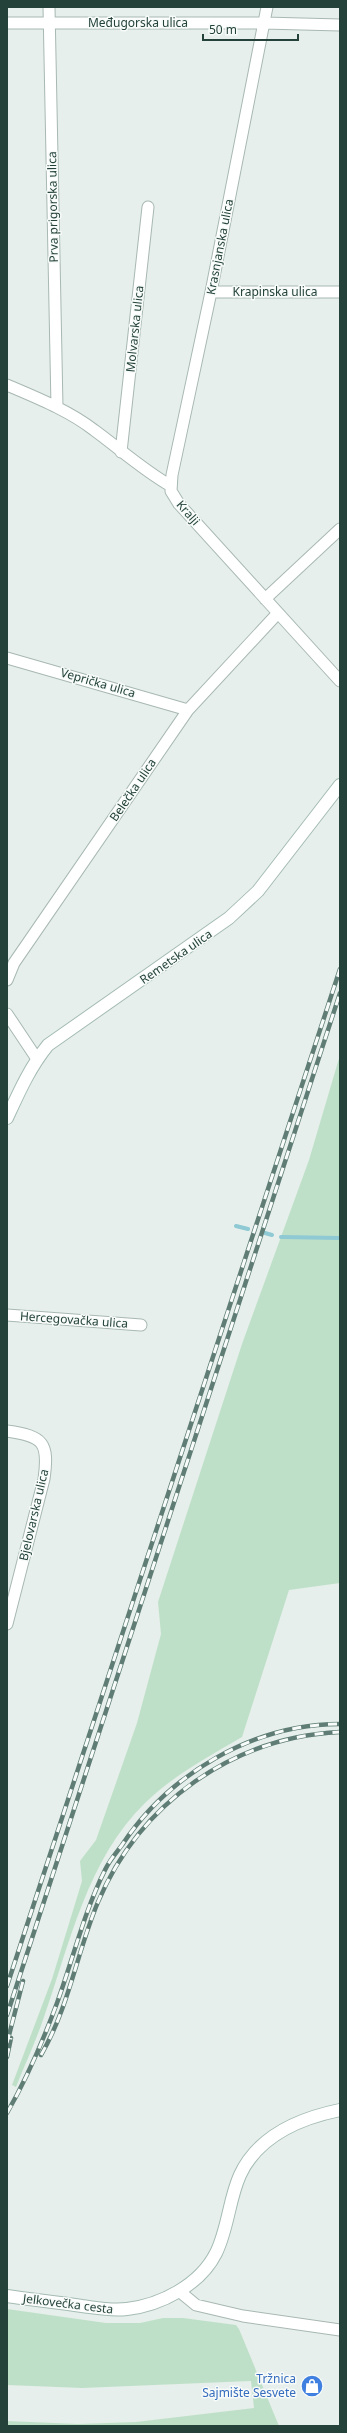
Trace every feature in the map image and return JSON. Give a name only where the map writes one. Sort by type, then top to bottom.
[{"type":"street","name":"Prva prigorska ulica","points":[[49,7],[57,407]]},
{"type":"street","name":"Krasnjanska ulica","points":[[171,486],[267,7]]},
{"type":"street","name":"Međugorska ulica","points":[[7,23],[264,23],[340,25]]},
{"type":"street","name":"Molvarska ulica","points":[[121,452],[148,207]]},
{"type":"street","name":"Krapinska ulica","points":[[211,292],[340,292]]},
{"type":"street","name":"Kralji","points":[[7,385],[57,407],[93,429],[121,452],[171,486],[171,491],[179,504],[340,681]]},
{"type":"street","points":[[265,599],[340,529]]},
{"type":"street","name":"Belečka ulica","points":[[7,980],[14,963],[188,710],[278,613]]},
{"type":"street","name":"Veprička ulica","points":[[7,658],[188,710]]},
{"type":"street","name":"Remetska ulica","points":[[7,1118],[36,1059],[48,1045],[229,918],[258,891],[340,785]]},
{"type":"street","points":[[7,1014],[36,1059]]},
{"type":"street","name":"Hercegovačka ulica","points":[[7,1315],[141,1325]]},
{"type":"street","name":"Bjelovarska ulica","points":[[7,1431],[32,1437],[45,1447],[47,1457],[44,1479],[7,1624]]},
{"type":"street","name":"Jelkovečka cesta","points":[[7,2296],[103,2310],[115,2310],[149,2304],[179,2291],[202,2271],[216,2253],[240,2176],[261,2146],[294,2124],[316,2115],[340,2110]]},
{"type":"street","points":[[179,2291],[196,2305],[243,2316],[340,2330]]},
{"type":"green space","points":[[340,1055],[340,1583],[289,1590],[242,1737],[192,1767],[156,1793],[125,1826],[108,1850],[94,1876],[82,1904],[41,2026],[16,2087],[12,2085],[52,1979],[82,1881],[80,1861],[96,1840],[137,1723],[161,1634],[158,1602],[242,1344],[309,1160]]},
{"type":"green space","points":[[7,2309],[106,2323],[140,2323],[163,2318],[183,2318],[236,2325],[279,2426],[7,2426],[7,2421],[78,2424],[136,2422],[254,2408],[251,2381],[82,2388],[7,2385]]},
{"type":"waterway","points":[[236,1226],[248,1229]]},
{"type":"waterway","points":[[265,1233],[272,1235]]},
{"type":"waterway","points":[[281,1237],[340,1238]]},
{"type":"railway","points":[[7,1986],[340,969]]},
{"type":"railway","points":[[7,2015],[340,993]]},
{"type":"railway","points":[[7,2113],[28,2073],[46,2031],[98,1886],[111,1860],[141,1819],[164,1796],[189,1776],[216,1758],[245,1744],[276,1733],[308,1726],[340,1724]]},
{"type":"railway","points":[[41,2055],[59,2018],[98,1902],[116,1866],[138,1834],[165,1806],[195,1782],[227,1762],[263,1747],[301,1737],[340,1732]]},
{"type":"railway","points":[[7,2043],[23,1981]]},
{"type":"railway","points":[[7,2057],[11,2038]]},
{"type":"place","name":"Tržnica Sajmište Sesvete","points":[[312,2386]]}]
